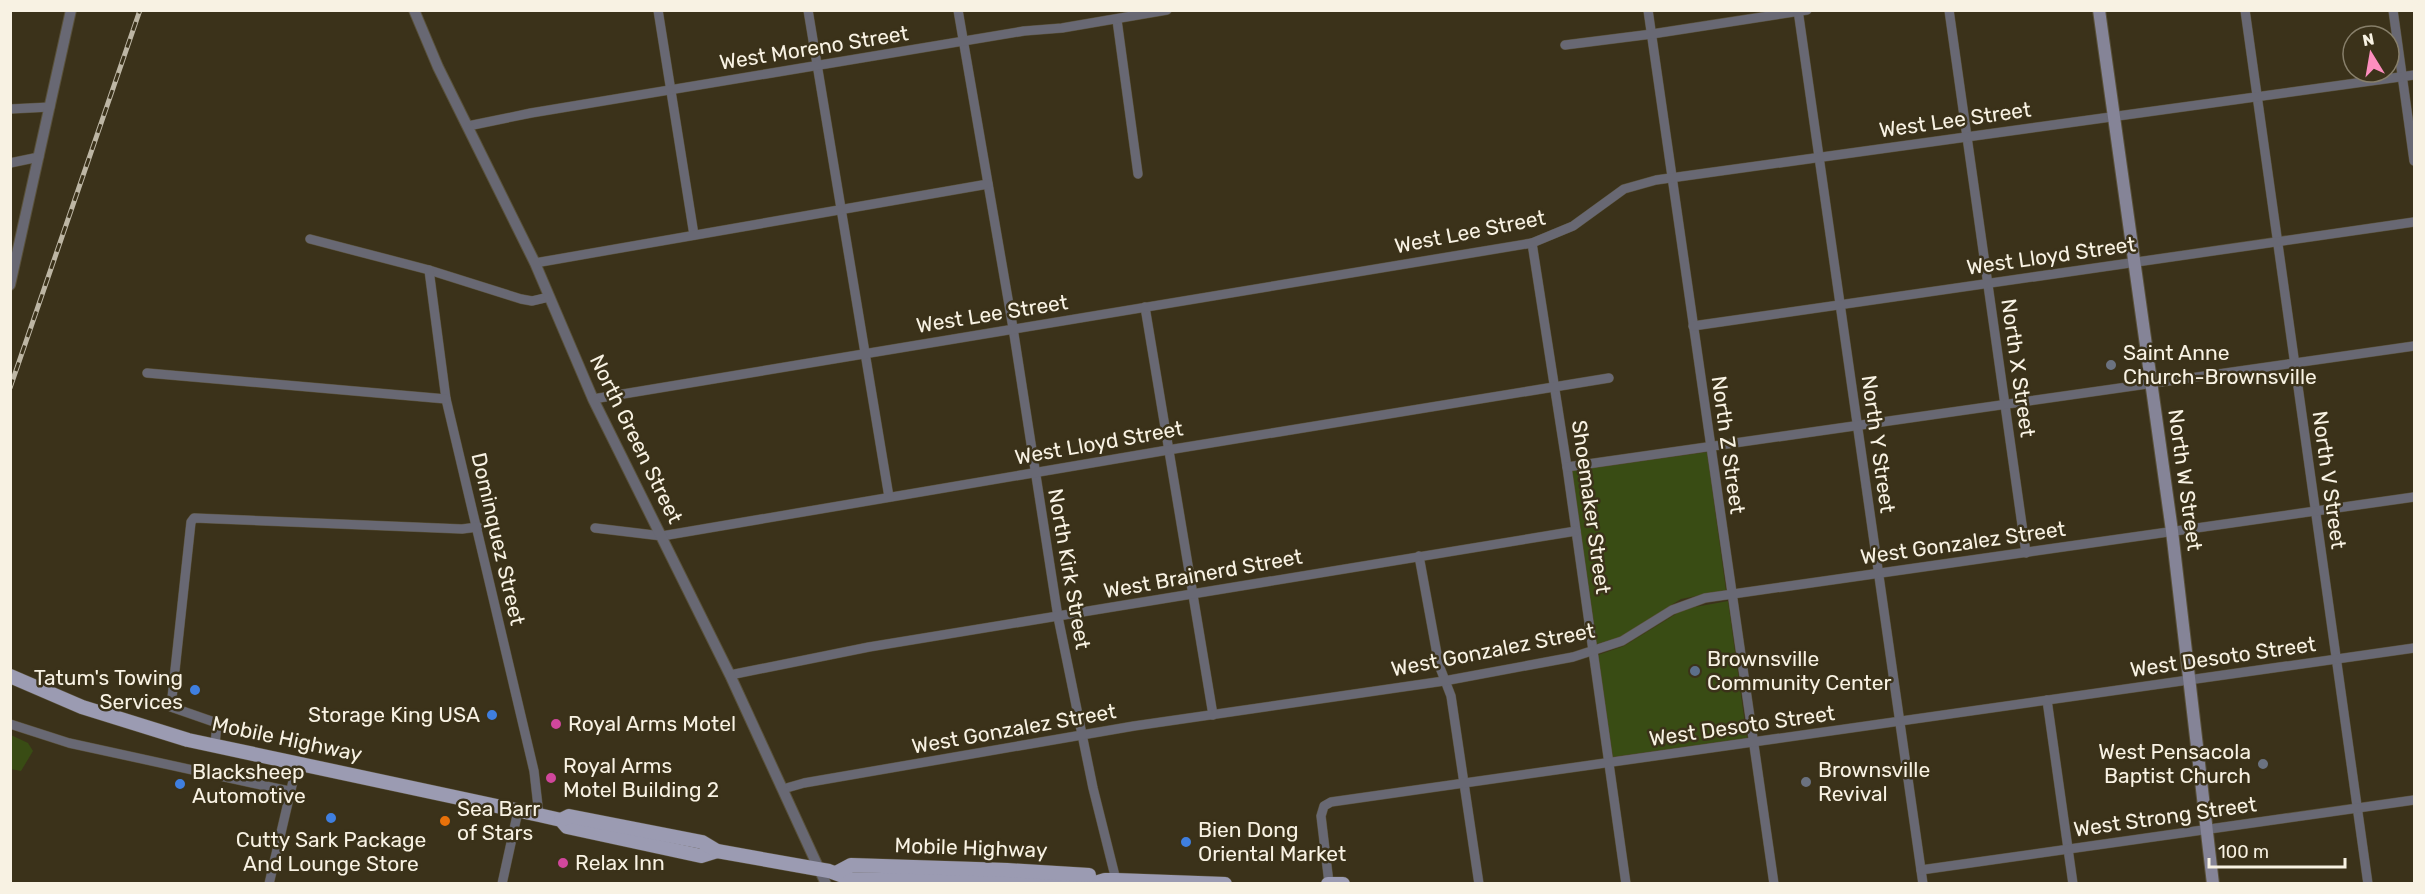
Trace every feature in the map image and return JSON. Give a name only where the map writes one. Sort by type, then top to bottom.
[{"type":"main road","name":"North W Street","points":[[2099,10],[2172,531],[2213,884]]},
{"type":"main road","name":"Mobile Highway","points":[[10,676],[110,717],[215,746],[561,820],[569,816],[702,842],[717,851],[836,873],[851,865],[1007,870],[1095,875],[1112,881],[1225,884]]},
{"type":"main road","points":[[1329,883],[1343,884]]},
{"type":"street","points":[[10,285],[71,10]]},
{"type":"street","name":"North Green Street","points":[[414,10],[438,68],[535,263],[593,399],[730,675],[826,884]]},
{"type":"street","points":[[658,10],[694,235]]},
{"type":"street","points":[[808,10],[889,497]]},
{"type":"street","name":"North Kirk Street","points":[[958,10],[1013,328],[1058,617],[1112,881]]},
{"type":"street","name":"West Moreno Street","points":[[468,126],[531,112],[1024,31],[1117,20],[1167,10]]},
{"type":"street","name":"North Z Street","points":[[1648,10],[1774,884]]},
{"type":"street","name":"North X Street","points":[[1949,10],[2026,553]]},
{"type":"street","name":"North V Street","points":[[2245,10],[2368,884]]},
{"type":"street","points":[[2393,10],[2415,161]]},
{"type":"street","points":[[1565,45],[1801,11]]},
{"type":"street","name":"North Y Street","points":[[1801,11],[1819,159],[1923,884]]},
{"type":"street","points":[[1117,20],[1138,174]]},
{"type":"street","name":"West Lee Street","points":[[593,399],[1532,243],[1573,226],[1632,185],[2415,75]]},
{"type":"street","points":[[10,109],[50,107]]},
{"type":"street","points":[[10,163],[39,157]]},
{"type":"street","points":[[535,263],[988,184]]},
{"type":"street","name":"West Lloyd Street","points":[[1693,326],[2415,222]]},
{"type":"street","points":[[310,239],[429,270],[521,299],[532,301],[549,297]]},
{"type":"street","name":"Shoemaker Street","points":[[1532,243],[1567,467],[1626,884]]},
{"type":"street","name":"Dominquez Street","points":[[429,270],[446,399],[536,781],[539,815]]},
{"type":"street","points":[[1145,307],[1213,715]]},
{"type":"street","points":[[1567,467],[2415,346]]},
{"type":"street","points":[[147,373],[446,399]]},
{"type":"street","name":"West Lloyd Street","points":[[595,528],[662,536],[1609,378]]},
{"type":"street","name":"West Gonzalez Street","points":[[783,789],[804,783],[1082,735],[1443,681],[1572,657],[1622,641],[1682,604],[1705,598],[2415,497]]},
{"type":"street","points":[[215,746],[217,723],[171,707],[191,522],[195,517],[462,529],[478,527]]},
{"type":"street","name":"West Brainerd Street","points":[[730,675],[869,647],[1576,531]]},
{"type":"street","points":[[1419,556],[1443,681],[1451,696],[1479,884]]},
{"type":"street","name":"West Desoto Street","points":[[1329,883],[1321,816],[1324,806],[1331,802],[2415,648]]},
{"type":"street","points":[[2047,700],[2073,884]]},
{"type":"street","points":[[10,724],[77,745],[289,791]]},
{"type":"street","points":[[269,884],[297,764]]},
{"type":"street","name":"West Strong Street","points":[[1921,870],[2415,800]]},
{"type":"street","points":[[502,884],[518,810]]},
{"type":"green space","points":[[1707,452],[1726,590],[1681,599],[1620,637],[1597,644],[1572,471]]},
{"type":"green space","points":[[1728,601],[1747,738],[1613,757],[1598,655],[1624,646],[1684,609]]},
{"type":"green space","points":[[11,735],[28,743],[33,751],[21,771],[11,769]]},
{"type":"railway","points":[[10,388],[140,10]]},
{"type":"place","name":"Saint Anne Church-Brownsville","points":[[2111,365]]},
{"type":"place","name":"Brownsville Community Center","points":[[1695,671]]},
{"type":"place","name":"Tatum's Towing Services","points":[[195,690]]},
{"type":"place","name":"Storage King USA","points":[[492,715]]},
{"type":"place","name":"Royal Arms Motel","points":[[556,724]]},
{"type":"place","name":"West Pensacola Baptist Church","points":[[2263,764]]},
{"type":"place","name":"Royal Arms Motel Building 2","points":[[551,778]]},
{"type":"place","name":"Brownsville Revival","points":[[1806,782]]},
{"type":"place","name":"Blacksheep Automotive","points":[[180,784]]},
{"type":"place","name":"Cutty Sark Package And Lounge Store","points":[[331,818]]},
{"type":"place","name":"Sea Barr of Stars","points":[[445,821]]},
{"type":"place","name":"Bien Dong Oriental Market","points":[[1186,842]]},
{"type":"place","name":"Relax Inn","points":[[563,863]]}]
